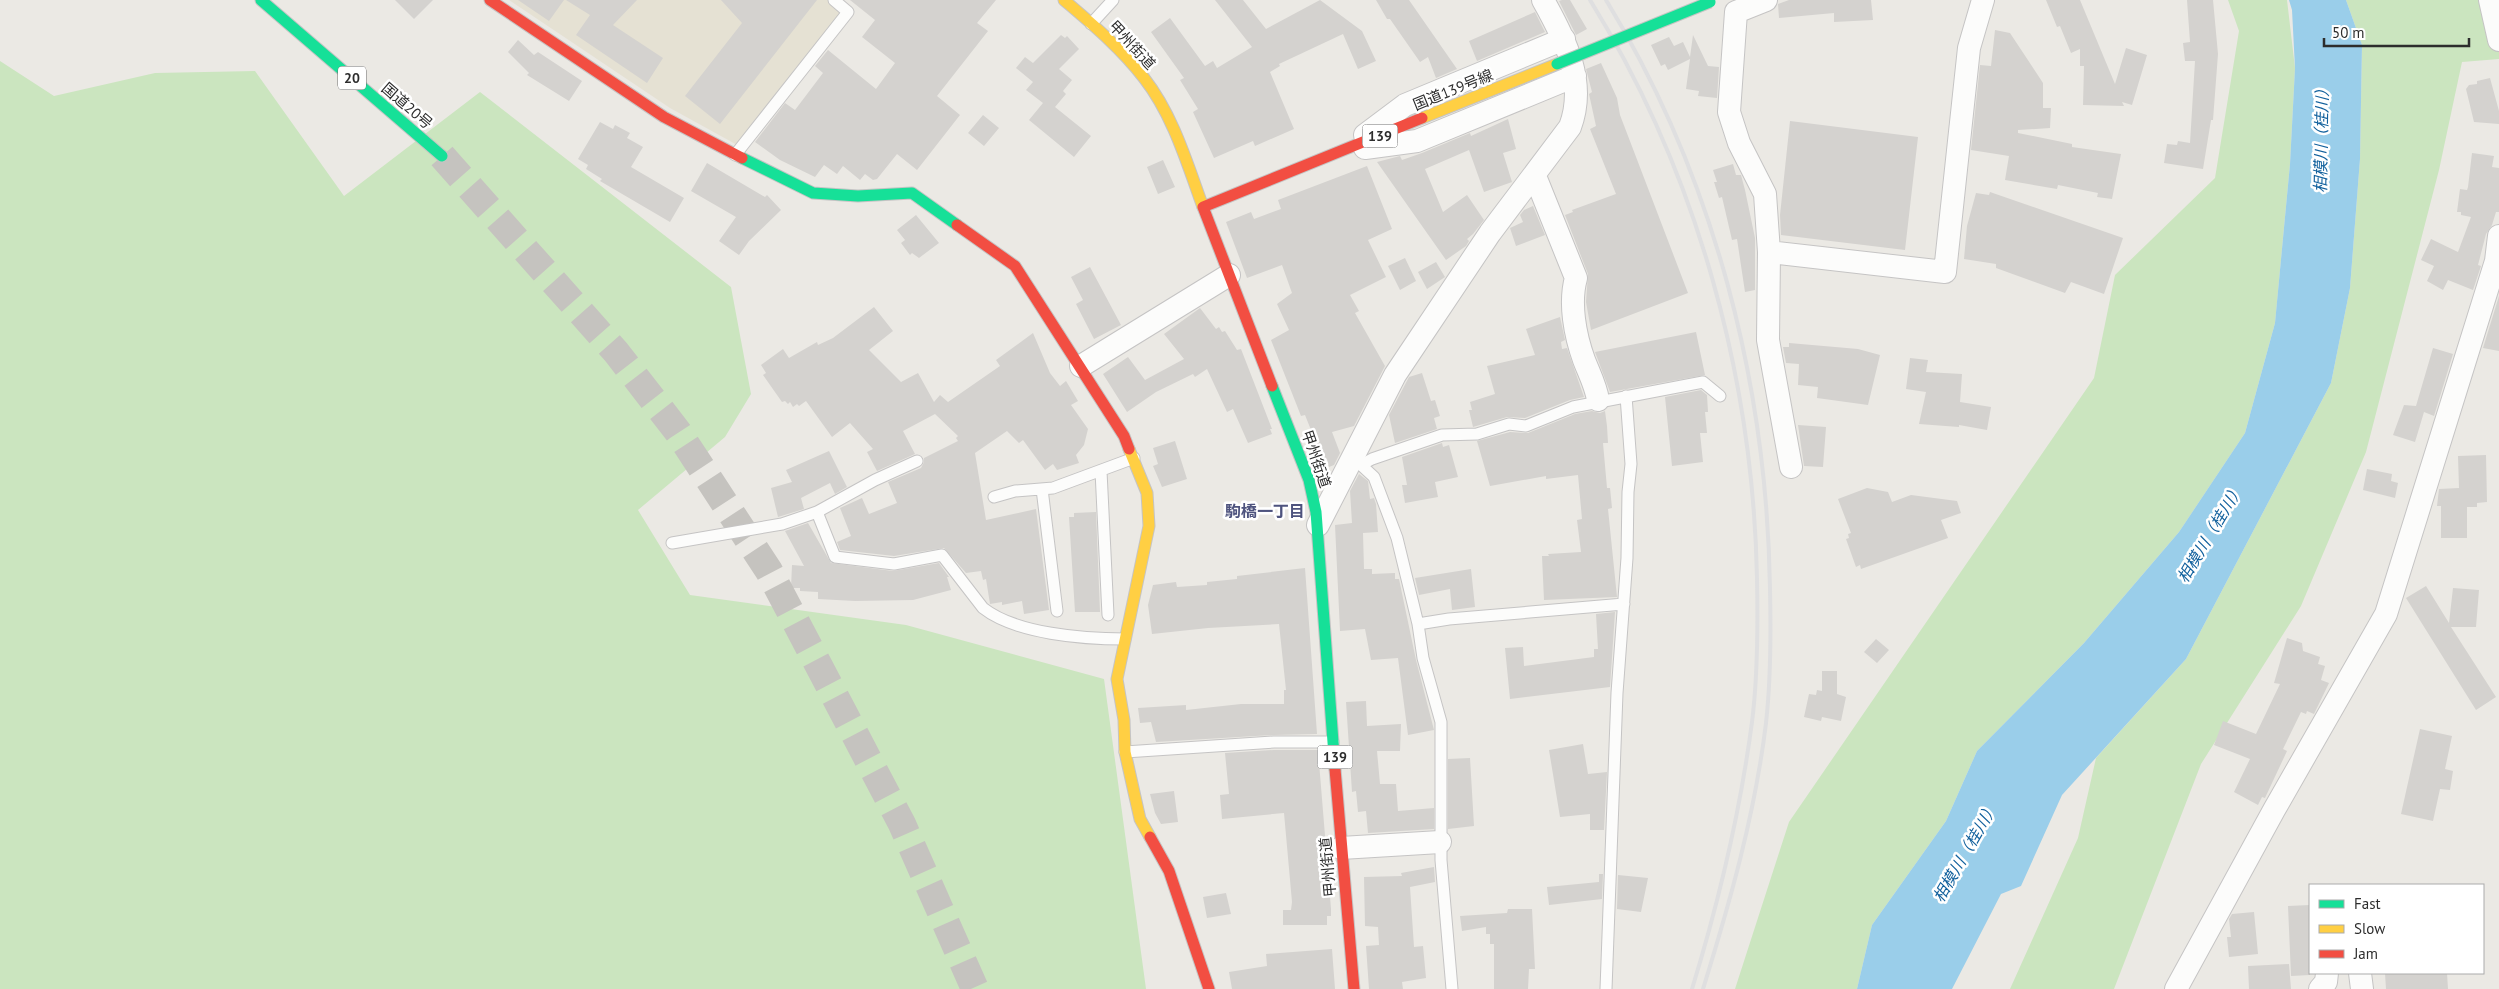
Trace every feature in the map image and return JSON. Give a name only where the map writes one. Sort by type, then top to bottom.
[{"type":"main road","name":"国道20号","points":[[261,0],[442,156]]},
{"type":"main road","points":[[490,0],[664,117],[735,155],[813,193],[858,196],[912,193],[1015,266],[1081,366],[1124,436],[1147,493],[1149,526],[1117,679],[1124,720],[1125,752],[1140,819],[1169,871],[1209,989]]},
{"type":"main road","name":"甲州街道","points":[[1064,0],[1133,63],[1152,90],[1180,148],[1309,480],[1318,525],[1341,848],[1354,989]]},
{"type":"main road","points":[[1566,70],[1712,1]]},
{"type":"main road","name":"139","points":[[1203,207],[1344,151]]},
{"type":"street","points":[[1318,525],[1356,463],[1395,376],[1490,233],[1535,176],[1570,127],[1576,110],[1578,94],[1566,70],[1564,39],[1543,0]]},
{"type":"street","points":[[1766,0],[1736,12],[1729,112],[1739,143],[1765,194],[1769,252],[1768,340],[1791,467]]},
{"type":"street","points":[[1769,252],[1946,272],[1969,48],[1982,0]]},
{"type":"street","points":[[2490,0],[2499,40]]},
{"type":"street","points":[[1344,151],[1405,105],[1564,39]]},
{"type":"street","points":[[1344,151],[1417,141],[1566,70]]},
{"type":"street","points":[[1535,176],[1576,278],[1572,292],[1580,349],[1596,388],[1598,400]]},
{"type":"street","points":[[2176,989],[2274,810],[2386,614],[2496,261],[2499,236]]},
{"type":"street","points":[[1081,366],[1229,275]]},
{"type":"street","points":[[1341,848],[1440,842]]},
{"type":"street","points":[[2320,989],[2326,982],[2327,974]]},
{"type":"street","points":[[2360,974],[2362,989]]},
{"type":"lane","points":[[735,155],[848,12],[834,0]]},
{"type":"lane","points":[[1091,24],[1113,0]]},
{"type":"lane","points":[[1356,463],[1442,435],[1476,434],[1508,424],[1526,426],[1573,406],[1598,400],[1703,382],[1720,396]]},
{"type":"lane","points":[[1606,989],[1617,693],[1627,558],[1628,492],[1631,464],[1626,396]]},
{"type":"lane","points":[[994,497],[1015,491],[1053,488],[1134,458]]},
{"type":"lane","points":[[672,543],[782,524],[817,512],[875,480],[917,461]]},
{"type":"lane","points":[[1356,463],[1374,477],[1397,538],[1418,624],[1423,658],[1441,722],[1440,842],[1452,989]]},
{"type":"lane","points":[[1101,471],[1108,615]]},
{"type":"lane","points":[[1042,489],[1057,611]]},
{"type":"lane","points":[[817,512],[835,557],[894,564],[942,555],[983,608],[990,613],[1036,630],[1089,639],[1125,639]]},
{"type":"lane","points":[[1418,624],[1448,619],[1624,604]]},
{"type":"lane","points":[[1125,752],[1274,742],[1334,742]]},
{"type":"shaded area","points":[[509,0],[831,0],[844,12],[739,146],[670,108]]},
{"type":"green space","points":[[2228,0],[2287,0],[2295,68],[2290,164],[2275,323],[2245,433],[2179,532],[2084,643],[1977,751],[1946,821],[1872,925],[1857,989],[1735,989],[1789,822],[2094,378],[2115,275],[2215,178],[2239,31]]},
{"type":"green space","points":[[2346,0],[2499,0],[2499,59],[2462,62],[2439,170],[2366,452],[2301,606],[2201,764],[2114,989],[2010,989],[2078,838],[2096,758],[2186,659],[2331,383],[2350,288],[2360,159],[2362,45]]},
{"type":"green space","points":[[0,61],[54,96],[155,73],[255,71],[344,196],[480,92],[731,287],[751,394],[725,437],[638,510],[690,595],[906,625],[1104,679],[1146,989],[0,989]]},
{"type":"water","name":"相模川（桂川）","points":[[2289,0],[2346,0],[2362,45],[2360,159],[2350,288],[2331,383],[2186,659],[2062,795],[2021,886],[2001,894],[1952,989],[1857,989],[1872,925],[1946,821],[1977,751],[2084,643],[2179,532],[2245,433],[2275,323],[2290,164],[2295,68],[2292,10]]},
{"type":"building","points":[[395,0],[433,0],[414,19]]},
{"type":"building","points":[[518,0],[564,0],[549,21]]},
{"type":"building","points":[[566,0],[637,0],[613,25],[663,58],[647,83],[576,35],[590,15]]},
{"type":"building","points":[[721,0],[817,0],[720,124],[685,96],[742,23]]},
{"type":"building","points":[[850,0],[996,0],[977,23],[988,31],[937,96],[960,115],[917,170],[897,154],[877,179],[873,180],[865,174],[860,180],[843,166],[837,174],[824,165],[815,177],[780,160],[755,142],[785,103],[795,110],[823,73],[815,66],[828,50],[876,89],[895,63],[862,37],[875,20]]},
{"type":"building","points":[[1215,0],[1243,0],[1266,29],[1320,0],[1362,31],[1376,61],[1358,69],[1343,34],[1279,64],[1280,66],[1270,72],[1294,129],[1255,146],[1253,141],[1214,158],[1193,112],[1198,109],[1180,80],[1184,78],[1151,32],[1170,18],[1205,66],[1213,61],[1217,68],[1252,47]]},
{"type":"building","points":[[1376,0],[1409,0],[1457,69],[1436,78],[1428,57],[1420,62],[1390,19],[1387,19]]},
{"type":"building","points":[[1570,0],[1587,29],[1576,35],[1559,1]]},
{"type":"building","points":[[1789,0],[1871,0],[1873,20],[1834,22],[1834,13],[1779,18],[1778,4]]},
{"type":"building","points":[[2046,0],[2080,0],[2115,84],[2126,48],[2147,55],[2132,105],[2122,102],[2124,106],[2083,105],[2084,66],[2080,66],[2080,49],[2071,53],[2060,26],[2057,27]]},
{"type":"building","points":[[2187,0],[2213,0],[2218,54],[2213,120],[2211,120],[2203,169],[2164,163],[2167,144],[2177,145],[2178,141],[2190,143],[2195,61],[2185,61],[2183,43],[2190,42]]},
{"type":"building","points":[[1535,12],[1545,32],[1477,61],[1469,41]]},
{"type":"building","points":[[1995,30],[2010,33],[2043,83],[2043,108],[2051,108],[2050,128],[2018,130],[2018,133],[2072,144],[2072,147],[2121,154],[2112,199],[2097,197],[2098,193],[2058,185],[2057,189],[2005,180],[2009,156],[1971,150],[1980,65],[1991,66]]},
{"type":"building","points":[[1061,35],[1065,38],[1067,36],[1079,49],[1059,69],[1072,80],[1063,91],[1066,94],[1055,107],[1091,136],[1074,157],[1029,120],[1043,103],[1026,90],[1033,82],[1016,68],[1025,57],[1033,63]]},
{"type":"building","points":[[1693,35],[1708,66],[1719,67],[1717,98],[1698,96],[1699,91],[1686,89],[1690,59],[1668,70],[1665,64],[1661,66],[1651,45],[1669,37],[1674,46],[1683,42],[1690,57]]},
{"type":"building","points":[[518,40],[534,55],[538,52],[582,81],[569,101],[527,75],[529,73],[508,52]]},
{"type":"building","points":[[1601,63],[1617,98],[1620,115],[1688,293],[1591,330],[1586,302],[1588,274],[1565,215],[1573,212],[1572,210],[1616,194],[1590,129],[1596,126],[1589,94],[1592,92],[1586,69]]},
{"type":"building","points":[[2490,78],[2499,111],[2499,124],[2474,122],[2466,89],[2469,85],[2477,84],[2477,81]]},
{"type":"building","points":[[983,115],[999,128],[984,146],[968,133]]},
{"type":"building","points":[[1508,119],[1516,149],[1503,153],[1512,182],[1484,192],[1469,150],[1425,169],[1443,212],[1467,195],[1484,220],[1467,239],[1469,241],[1466,246],[1446,260],[1377,162],[1400,156],[1402,160],[1470,133],[1471,136]]},
{"type":"building","points":[[1790,121],[1918,137],[1905,250],[1781,235],[1780,215]]},
{"type":"building","points":[[600,122],[613,129],[615,125],[630,133],[627,138],[643,147],[631,167],[684,198],[670,222],[600,181],[602,179],[586,169],[588,165],[578,159]]},
{"type":"building","points":[[2472,153],[2494,156],[2492,167],[2499,168],[2499,212],[2496,212],[2492,225],[2486,234],[2478,265],[2481,266],[2473,290],[2448,280],[2443,290],[2427,281],[2434,266],[2421,260],[2431,239],[2458,252],[2471,217],[2457,212],[2460,189],[2467,190],[2468,187]]},
{"type":"building","points":[[1163,160],[1175,187],[1158,194],[1147,167]]},
{"type":"building","points":[[707,163],[765,197],[767,195],[781,210],[749,241],[739,255],[719,241],[736,217],[691,191]]},
{"type":"building","points":[[1733,164],[1736,175],[1741,175],[1755,238],[1755,290],[1745,292],[1737,239],[1732,240],[1722,197],[1719,198],[1714,182],[1717,182],[1713,170]]},
{"type":"building","points":[[1367,166],[1392,229],[1368,240],[1386,277],[1350,295],[1359,311],[1355,313],[1385,366],[1354,426],[1332,432],[1340,453],[1334,465],[1329,467],[1327,459],[1323,460],[1305,415],[1301,416],[1271,340],[1289,330],[1277,304],[1292,293],[1282,265],[1247,278],[1226,222],[1251,212],[1254,219],[1281,209],[1278,200]]},
{"type":"building","points":[[1990,192],[2123,238],[2104,294],[2071,282],[2065,293],[1996,268],[1996,264],[1964,259],[1967,226],[1976,193],[1989,195]]},
{"type":"building","points":[[1533,206],[1545,235],[1516,246],[1510,228],[1523,222],[1520,215],[1524,210]]},
{"type":"building","points":[[916,215],[939,243],[919,258],[912,253],[910,255],[901,243],[905,240],[897,230]]},
{"type":"building","points":[[1405,258],[1416,281],[1400,290],[1388,266]]},
{"type":"building","points":[[1436,262],[1445,277],[1427,289],[1418,272]]},
{"type":"building","points":[[1090,267],[1121,325],[1094,339],[1076,304],[1083,300],[1071,277]]},
{"type":"building","points":[[2499,296],[2499,351],[2483,348]]},
{"type":"building","points":[[874,307],[893,331],[869,350],[901,382],[918,373],[934,402],[940,395],[948,402],[1000,366],[996,360],[1033,333],[1050,373],[1060,386],[1066,381],[1078,401],[1071,405],[1088,429],[1084,445],[1076,455],[1079,463],[1057,470],[1053,464],[1045,470],[1023,440],[1019,443],[1007,431],[975,453],[986,520],[1036,509],[1049,610],[1024,614],[1022,601],[1002,605],[1002,602],[990,604],[986,579],[983,580],[981,571],[966,573],[944,548],[894,556],[840,550],[837,542],[851,536],[840,508],[862,498],[869,514],[897,503],[888,482],[921,468],[924,458],[958,441],[956,438],[958,436],[935,414],[903,431],[915,454],[877,471],[867,452],[873,449],[850,423],[832,437],[806,401],[799,406],[797,404],[793,407],[790,402],[788,404],[785,401],[782,402],[763,375],[766,373],[761,365],[783,349],[789,358],[817,342],[818,345],[833,338]]},
{"type":"building","points":[[1200,308],[1216,329],[1219,327],[1222,332],[1225,331],[1237,350],[1241,349],[1272,429],[1270,429],[1272,434],[1248,443],[1233,409],[1227,412],[1207,369],[1195,377],[1193,374],[1156,392],[1127,412],[1103,374],[1128,357],[1145,380],[1184,359],[1164,334]]},
{"type":"building","points":[[1560,317],[1565,340],[1561,342],[1562,349],[1567,348],[1584,397],[1570,400],[1525,418],[1507,417],[1473,427],[1469,410],[1472,410],[1470,402],[1495,394],[1487,366],[1535,355],[1526,329]]},
{"type":"building","points":[[1696,332],[1705,375],[1610,392],[1595,352]]},
{"type":"building","points":[[1789,343],[1858,349],[1880,355],[1868,405],[1817,398],[1818,387],[1798,385],[1799,364],[1786,363],[1783,347],[1789,347]]},
{"type":"building","points":[[2433,348],[2453,354],[2434,416],[2424,412],[2415,442],[2393,435],[2404,405],[2416,406]]},
{"type":"building","points":[[1910,358],[1928,360],[1926,372],[1962,374],[1960,402],[1991,407],[1987,430],[1959,425],[1959,427],[1919,424],[1926,392],[1906,389]]},
{"type":"building","points":[[1422,373],[1431,401],[1435,400],[1440,416],[1434,418],[1437,429],[1395,443],[1389,415],[1409,377]]},
{"type":"building","points":[[1701,390],[1707,395],[1708,412],[1705,412],[1707,433],[1700,433],[1703,462],[1672,466],[1665,397]]},
{"type":"building","points":[[1592,411],[1600,413],[1605,411],[1608,443],[1603,443],[1607,488],[1610,488],[1612,508],[1608,509],[1617,597],[1544,600],[1542,556],[1581,552],[1577,520],[1582,519],[1578,475],[1546,479],[1546,476],[1490,486],[1477,441],[1510,432],[1528,433],[1575,414]]},
{"type":"building","points":[[1798,425],[1826,427],[1823,467],[1804,466]]},
{"type":"building","points":[[1175,441],[1187,479],[1162,487],[1153,466],[1158,464],[1153,448]]},
{"type":"building","points":[[1442,443],[1443,447],[1449,445],[1458,477],[1435,482],[1438,497],[1405,503],[1402,485],[1407,485],[1402,457]]},
{"type":"building","points":[[829,451],[847,487],[835,494],[830,483],[801,498],[804,509],[778,517],[771,488],[792,482],[786,470]]},
{"type":"building","points":[[2486,455],[2487,502],[2477,503],[2477,507],[2467,507],[2467,538],[2441,538],[2441,506],[2437,506],[2439,489],[2459,488],[2458,456]]},
{"type":"building","points":[[2367,469],[2392,474],[2391,481],[2398,483],[2395,498],[2363,490]]},
{"type":"building","points":[[1359,474],[1368,481],[1370,499],[1374,498],[1376,504],[1378,532],[1363,533],[1364,569],[1372,569],[1372,574],[1395,573],[1395,579],[1399,579],[1416,660],[1434,730],[1408,735],[1398,658],[1371,660],[1365,629],[1340,631],[1335,525],[1352,523],[1350,491]]},
{"type":"building","points":[[1867,488],[1888,492],[1892,502],[1911,495],[1957,501],[1961,513],[1941,520],[1948,538],[1861,569],[1860,565],[1856,567],[1846,539],[1849,538],[1848,534],[1851,533],[1838,499]]},
{"type":"building","points":[[1096,512],[1100,612],[1075,612],[1069,517],[1074,517],[1074,513]]},
{"type":"building","points":[[808,523],[831,563],[893,571],[939,563],[949,577],[947,577],[951,590],[913,600],[855,601],[818,599],[818,592],[800,591],[800,588],[791,588],[792,565],[804,566],[785,531]]},
{"type":"building","points":[[1305,568],[1317,734],[1156,742],[1151,722],[1140,723],[1138,708],[1186,705],[1186,710],[1241,704],[1284,704],[1284,690],[1286,690],[1279,624],[1208,628],[1152,634],[1148,605],[1153,585],[1176,582],[1177,587],[1207,585],[1207,582],[1237,579],[1237,576]]},
{"type":"building","points":[[1471,569],[1475,607],[1452,610],[1450,589],[1419,595],[1415,578]]},
{"type":"building","points":[[2426,586],[2449,623],[2453,588],[2479,590],[2476,627],[2451,627],[2496,697],[2476,710],[2406,598]]},
{"type":"building","points":[[1615,612],[1610,687],[1510,699],[1505,648],[1523,647],[1524,666],[1594,657],[1594,649],[1598,649],[1596,614]]},
{"type":"building","points":[[2287,638],[2302,643],[2303,651],[2320,657],[2318,664],[2325,666],[2321,680],[2329,683],[2314,714],[2307,711],[2306,714],[2301,712],[2283,749],[2287,751],[2265,798],[2262,797],[2258,805],[2234,792],[2250,759],[2214,745],[2223,721],[2256,734],[2280,684],[2274,683]]},
{"type":"building","points":[[1876,639],[1889,650],[1877,663],[1864,652]]},
{"type":"building","points":[[1822,671],[1837,671],[1837,694],[1846,697],[1841,721],[1822,717],[1821,721],[1804,717],[1809,694],[1816,695],[1817,690],[1822,691]]},
{"type":"building","points":[[1366,701],[1367,726],[1401,724],[1400,751],[1377,751],[1380,784],[1396,784],[1398,811],[1434,808],[1434,829],[1368,833],[1366,811],[1358,812],[1356,791],[1352,792],[1346,702]]},
{"type":"building","points":[[2420,729],[2452,736],[2445,769],[2453,771],[2450,790],[2440,789],[2433,821],[2401,814]]},
{"type":"building","points":[[1583,744],[1588,774],[1607,772],[1604,830],[1590,830],[1590,814],[1560,817],[1549,750]]},
{"type":"building","points":[[1318,750],[1331,909],[1331,916],[1327,916],[1327,925],[1283,925],[1283,910],[1291,910],[1292,902],[1284,813],[1222,819],[1220,795],[1229,794],[1225,753]]},
{"type":"building","points":[[1470,758],[1474,826],[1448,829],[1448,759]]},
{"type":"building","points":[[1174,791],[1178,822],[1161,824],[1155,813],[1150,794]]},
{"type":"building","points":[[1434,867],[1435,882],[1410,887],[1414,947],[1423,946],[1426,978],[1402,982],[1403,989],[1369,989],[1366,946],[1379,945],[1378,927],[1365,926],[1364,877],[1402,876],[1401,873]]},
{"type":"building","points":[[1599,874],[1603,874],[1602,899],[1549,905],[1547,887],[1599,882]]},
{"type":"building","points":[[1618,875],[1648,878],[1641,912],[1617,909]]},
{"type":"building","points":[[1226,893],[1231,914],[1207,918],[1203,897]]},
{"type":"building","points":[[2309,905],[2310,975],[2291,976],[2288,906]]},
{"type":"building","points":[[1508,909],[1532,909],[1535,969],[1529,969],[1528,989],[1494,989],[1494,944],[1490,944],[1490,934],[1486,934],[1486,927],[1462,931],[1460,916],[1507,913]]},
{"type":"building","points":[[2254,912],[2258,954],[2229,957],[2227,937],[2231,937],[2229,919],[2232,914]]},
{"type":"building","points":[[1332,949],[1335,989],[1232,989],[1229,972],[1267,966],[1266,954]]},
{"type":"building","points":[[2289,964],[2291,989],[2249,989],[2248,966]]},
{"type":"building","points":[[2385,974],[2447,974],[2448,989],[2386,989]]},
{"type":"tunnel","points":[[442,156],[616,352],[678,432],[769,571],[902,824],[975,989]]},
{"type":"railway","points":[[1590,0],[1628,66],[1661,135],[1689,206],[1712,278],[1731,352],[1744,427],[1753,502],[1757,578],[1757,632],[1752,722],[1728,857],[1692,989]]},
{"type":"railway","points":[[1606,0],[1644,68],[1677,138],[1705,210],[1727,284],[1745,359],[1758,435],[1767,512],[1770,639],[1766,723],[1755,791],[1740,858],[1723,924],[1703,989]]},
{"type":"traffic: fast","points":[[261,0],[442,156]]},
{"type":"traffic: fast","points":[[1557,64],[1710,2]]},
{"type":"traffic: fast","points":[[742,158],[813,193],[858,196],[912,193],[957,225]]},
{"type":"traffic: fast","points":[[1272,386],[1309,480],[1316,512],[1335,769]]},
{"type":"traffic: slow","points":[[1064,0],[1116,46],[1154,92],[1171,123],[1203,207]]},
{"type":"traffic: slow","points":[[1422,118],[1557,64]]},
{"type":"traffic: slow","points":[[1129,449],[1147,493],[1149,526],[1117,679],[1124,720],[1125,752],[1140,819],[1150,837]]},
{"type":"traffic: jam","points":[[490,0],[664,117],[742,158]]},
{"type":"traffic: jam","points":[[1272,386],[1203,207],[1422,118]]},
{"type":"traffic: jam","points":[[957,225],[1015,266],[1124,436],[1129,449]]},
{"type":"traffic: jam","points":[[1335,769],[1354,989]]},
{"type":"traffic: jam","points":[[1150,837],[1169,871],[1209,989]]},
{"type":"district","name":"駒橋一丁目","points":[[1265,511]]}]
